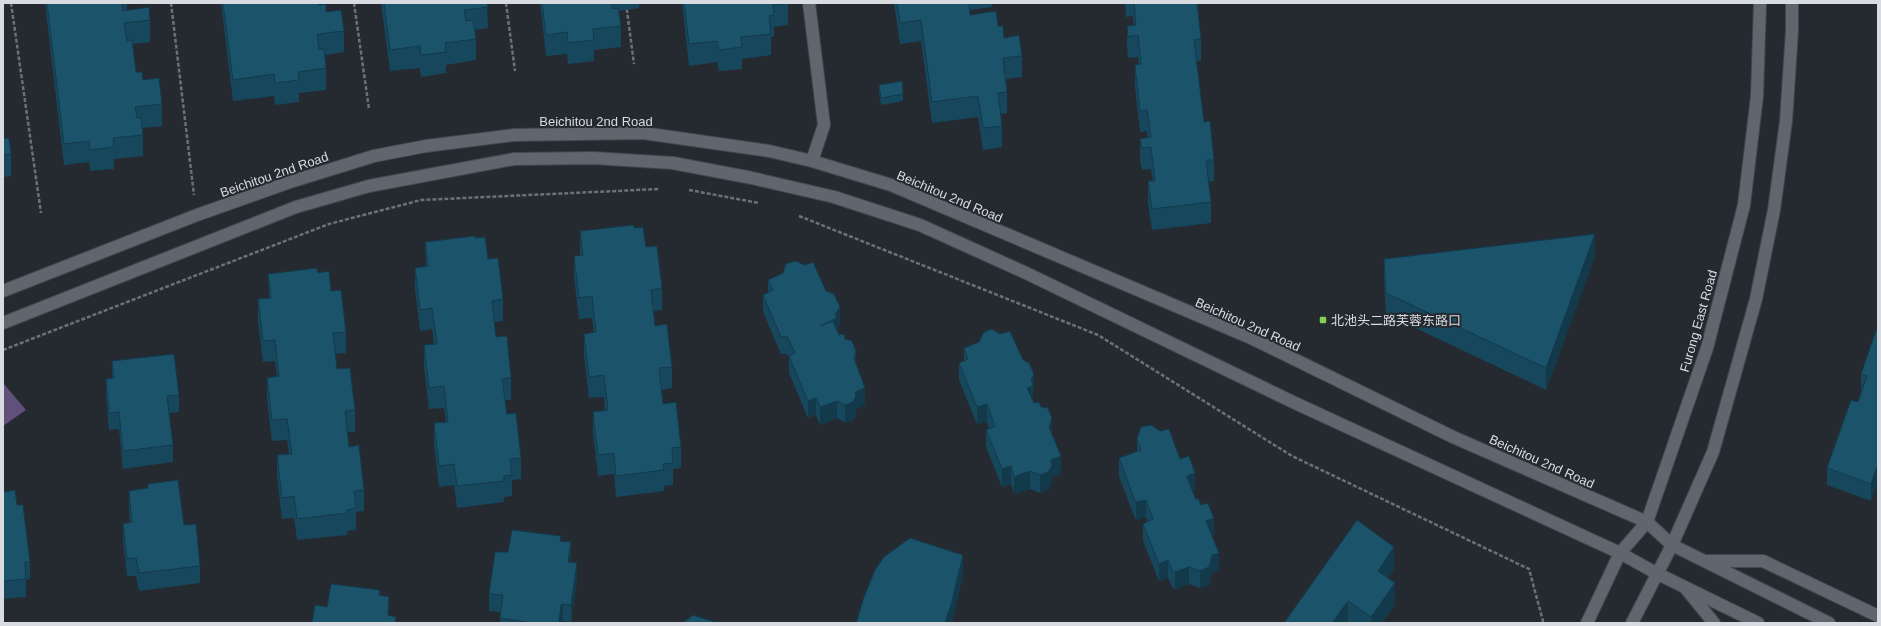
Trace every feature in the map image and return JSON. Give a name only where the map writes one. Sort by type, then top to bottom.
[{"type":"main road","points":[[809,3],[824,125],[812,160]]},
{"type":"main road","name":"Furong East Road","points":[[1587,623],[1620,553],[1647,522],[1707,348],[1744,205],[1757,96],[1760,3]]},
{"type":"main road","points":[[1632,623],[1656,573],[1672,545],[1712,452],[1756,299],[1774,210],[1786,121],[1792,31],[1792,3]]},
{"type":"main road","name":"Beichitou 2nd Road","points":[[3,291],[197,216],[290,182],[374,156],[426,146],[514,135],[643,133],[768,151],[812,160],[891,185],[1251,338],[1453,437],[1647,522],[1672,545],[1829,623]]},
{"type":"main road","points":[[3,322],[296,207],[369,186],[514,159],[594,158],[672,163],[752,178],[834,197],[920,225],[1026,273],[1295,403],[1620,553],[1685,588],[1758,623]]},
{"type":"main road","points":[[1704,561],[1763,561],[1878,616]]},
{"type":"main road","points":[[1685,588],[1714,623]]},
{"type":"path","points":[[11,3],[41,213]]},
{"type":"path","points":[[171,3],[197,216]]},
{"type":"path","points":[[354,3],[370,109]]},
{"type":"path","points":[[506,3],[515,72]]},
{"type":"path","points":[[626,3],[634,64]]},
{"type":"path","points":[[3,350],[329,224],[421,200],[659,189]]},
{"type":"path","points":[[689,190],[759,203]]},
{"type":"path","points":[[799,216],[1098,335],[1292,456],[1529,569],[1543,621],[1542,623]]},
{"type":"shaded area","points":[[3,383],[26,410],[3,426]]},
{"type":"building","points":[[47,3],[122,3],[123,11],[149,7],[150,20],[124,23],[127,41],[132,40],[136,72],[142,72],[143,80],[159,78],[162,104],[135,107],[137,118],[141,118],[143,135],[113,138],[114,147],[90,150],[89,141],[64,144]]},
{"type":"building","points":[[223,3],[326,4],[326,12],[341,10],[344,31],[317,34],[319,49],[324,49],[326,68],[298,72],[299,80],[275,83],[274,74],[233,80]]},
{"type":"building","points":[[384,3],[487,3],[488,7],[464,10],[466,21],[473,20],[476,39],[445,43],[446,52],[421,55],[420,46],[390,50]]},
{"type":"building","points":[[542,3],[612,3],[612,9],[618,8],[621,26],[593,29],[594,40],[568,43],[567,32],[546,35]]},
{"type":"building","points":[[684,3],[788,4],[773,5],[774,15],[769,16],[771,34],[741,37],[742,47],[719,50],[717,41],[689,44]]},
{"type":"building","points":[[897,3],[969,3],[970,15],[996,11],[998,26],[1003,26],[1004,38],[1019,35],[1022,56],[1003,58],[1007,92],[998,93],[1002,126],[983,128],[978,96],[932,102],[921,20],[900,23]]},
{"type":"building","points":[[1134,3],[1197,3],[1201,39],[1194,40],[1204,122],[1210,121],[1214,160],[1206,160],[1211,202],[1152,209],[1148,181],[1155,181],[1151,147],[1142,148],[1140,139],[1151,137],[1147,110],[1140,111],[1135,65],[1141,64],[1138,35],[1128,37],[1127,26],[1136,25]]},
{"type":"building","points":[[902,81],[903,94],[881,98],[879,85]]},
{"type":"building","points":[[9,138],[11,154],[3,155],[3,139]]},
{"type":"building","points":[[634,225],[634,228],[643,227],[646,247],[657,246],[662,288],[651,290],[655,326],[667,324],[672,367],[659,368],[663,404],[676,402],[681,447],[672,448],[673,463],[663,464],[664,470],[616,476],[614,453],[598,455],[593,412],[608,410],[604,375],[589,377],[584,334],[596,332],[592,296],[579,298],[574,256],[583,255],[580,231]]},
{"type":"building","points":[[1595,234],[1546,368],[1386,293],[1384,259]]},
{"type":"building","points":[[475,236],[475,238],[485,237],[488,259],[498,258],[503,299],[492,301],[496,337],[507,336],[511,378],[502,379],[507,414],[516,413],[521,458],[510,459],[512,475],[504,476],[504,481],[457,486],[454,464],[439,466],[434,423],[448,422],[444,386],[429,388],[424,345],[437,344],[432,308],[420,310],[415,268],[428,266],[425,242]]},
{"type":"building","points":[[795,261],[805,265],[813,262],[826,291],[834,294],[840,307],[835,314],[837,318],[820,326],[833,321],[839,335],[844,334],[845,339],[852,341],[856,351],[854,358],[865,388],[855,392],[856,396],[853,402],[845,405],[837,401],[820,407],[816,398],[808,401],[789,356],[795,353],[787,336],[781,337],[763,295],[773,290],[768,280],[783,273],[786,264]]},
{"type":"building","points":[[317,268],[318,273],[329,271],[331,291],[341,290],[346,332],[333,333],[337,369],[350,368],[355,410],[345,411],[349,447],[359,445],[364,490],[354,491],[356,508],[347,510],[347,513],[297,519],[294,496],[282,498],[277,455],[292,454],[287,419],[272,420],[267,378],[279,376],[275,340],[263,341],[258,299],[271,298],[268,274]]},
{"type":"building","points":[[1878,325],[1878,464],[1871,484],[1827,468],[1851,400],[1858,402],[1867,376],[1861,374]]},
{"type":"building","points":[[992,329],[1000,334],[1010,331],[1023,360],[1029,363],[1034,374],[1031,380],[1033,386],[1027,388],[1034,403],[1039,402],[1041,407],[1048,408],[1052,418],[1049,427],[1061,456],[1051,460],[1052,466],[1048,472],[1040,475],[1030,471],[1014,477],[1011,466],[1002,469],[986,430],[995,426],[987,404],[977,407],[959,363],[968,359],[964,348],[979,342],[984,332]]},
{"type":"building","points":[[174,354],[179,395],[167,396],[173,445],[123,451],[119,412],[109,413],[106,379],[114,378],[112,361]]},
{"type":"building","points":[[1151,425],[1160,431],[1169,429],[1180,459],[1189,456],[1195,473],[1187,477],[1196,500],[1198,498],[1201,505],[1208,503],[1214,518],[1206,521],[1219,553],[1212,555],[1209,567],[1200,571],[1189,567],[1173,572],[1168,560],[1159,564],[1143,524],[1153,519],[1146,500],[1135,501],[1119,458],[1141,450],[1137,439],[1141,427]]},
{"type":"building","points":[[178,480],[184,525],[196,524],[200,566],[139,573],[136,558],[127,559],[123,524],[132,522],[129,491],[148,488],[148,484]]},
{"type":"building","points":[[15,490],[17,505],[23,505],[30,562],[25,562],[26,579],[3,581],[3,492]]},
{"type":"building","points":[[1357,520],[1394,547],[1378,571],[1395,583],[1371,617],[1348,601],[1332,623],[1284,623]]},
{"type":"building","points":[[512,530],[561,536],[560,541],[571,542],[568,562],[577,563],[571,605],[561,605],[559,623],[532,623],[500,618],[503,595],[489,594],[495,552],[508,552]]},
{"type":"building","points":[[910,538],[963,555],[945,623],[856,623],[864,597],[875,570],[884,557]]},
{"type":"building","points":[[331,584],[380,590],[379,595],[389,597],[388,615],[396,617],[395,623],[312,623],[315,605],[327,607]]},
{"type":"building","points":[[693,615],[717,623],[683,623]]},
{"type":"place","name":"北池头二路芙蓉东路口","points":[[1323,320]]}]
